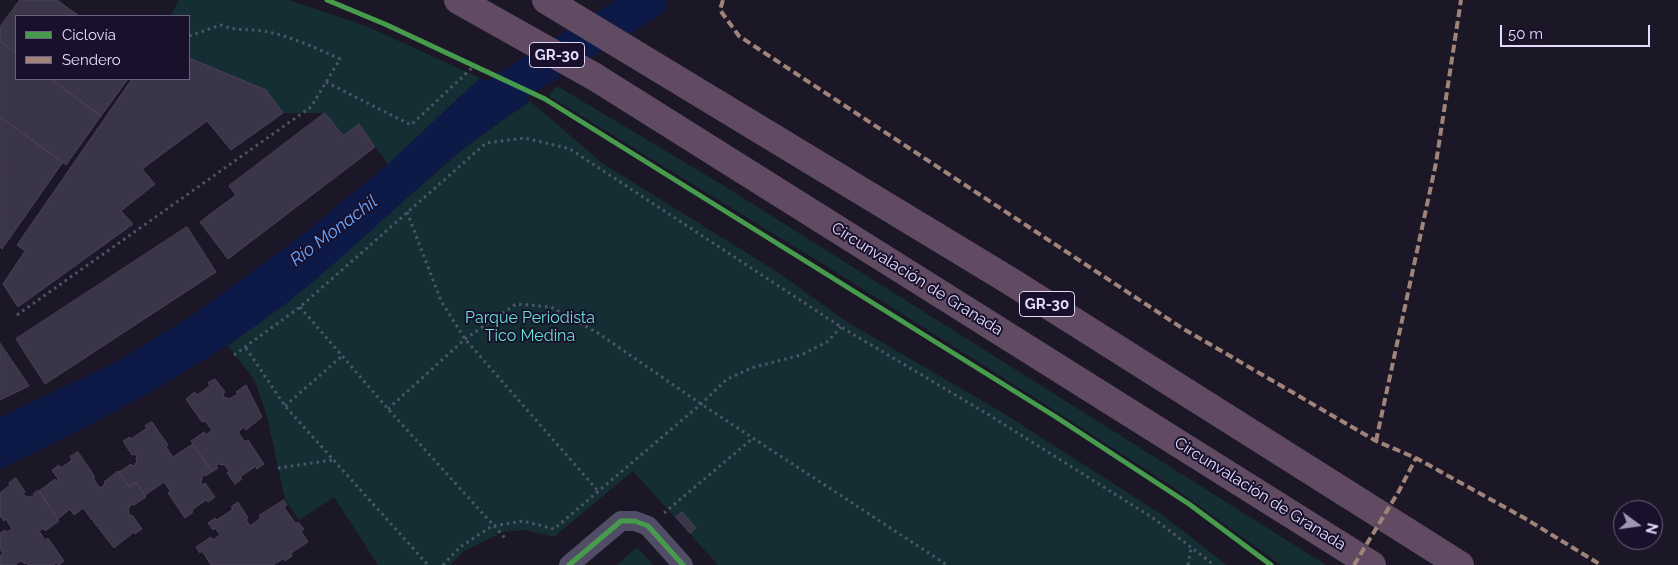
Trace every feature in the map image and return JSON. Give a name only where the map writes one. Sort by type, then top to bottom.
[{"type":"highway","name":"Circunvalación de Granada","points":[[458,0],[595,77],[1372,565]]},
{"type":"highway","name":"GR-30","points":[[553,4],[1010,281],[1460,565]]},
{"type":"street","points":[[569,565],[621,521],[635,520],[648,526],[683,565]]},
{"type":"path","points":[[17,315],[311,107],[340,59],[313,46],[264,32],[232,30],[221,25],[190,36]]},
{"type":"path","points":[[465,62],[483,70]]},
{"type":"path","points":[[326,82],[411,125],[474,66]]},
{"type":"path","points":[[234,355],[300,307],[486,143],[525,138],[570,149],[841,327],[989,414],[1153,518],[1214,565]]},
{"type":"path","points":[[407,212],[441,301],[465,339],[598,491]]},
{"type":"path","points":[[388,409],[465,339],[516,304],[551,308],[598,333],[701,404],[946,565]]},
{"type":"path","points":[[300,307],[388,409],[492,526],[506,539]]},
{"type":"path","points":[[443,565],[460,547],[492,526],[523,521],[554,529],[701,404],[726,380],[751,368],[801,355],[827,342],[841,327]]},
{"type":"path","points":[[246,348],[285,406],[428,565]]},
{"type":"path","points":[[285,406],[342,356]]},
{"type":"path","points":[[659,517],[753,438]]},
{"type":"path","points":[[278,468],[333,460]]},
{"type":"path","points":[[1188,565],[1191,548]]},
{"type":"green space","points":[[179,0],[289,0],[366,26],[480,78],[388,164],[359,124],[343,136],[325,113],[283,113],[265,90],[190,58],[190,15],[171,15]]},
{"type":"green space","points":[[557,86],[721,184],[1326,565],[1281,565],[1173,487],[1029,394],[831,269],[549,96]]},
{"type":"green space","name":"Parque Periodista Tico Medina","points":[[530,101],[602,163],[779,273],[844,320],[1003,413],[1161,514],[1227,565],[718,565],[633,471],[554,537],[525,530],[503,532],[464,551],[450,565],[378,565],[334,497],[299,520],[285,499],[267,416],[254,379],[228,346],[288,301],[468,145]]},
{"type":"green space","points":[[637,547],[653,565],[617,565]]},
{"type":"water","points":[[480,78],[530,101],[468,145],[311,283],[254,327],[220,350],[148,393],[0,469],[0,417],[118,361],[194,314],[302,235],[388,164]]},
{"type":"building","points":[[20,0],[57,0],[78,15],[15,15],[15,52],[0,41],[0,27]]},
{"type":"building","points":[[0,41],[15,52],[15,80],[52,80],[101,116],[66,165],[0,117]]},
{"type":"building","points":[[190,58],[266,90],[283,113],[231,150],[207,121],[142,169],[155,184],[121,211],[133,224],[18,307],[3,284],[25,251],[17,245],[131,80],[190,80]]},
{"type":"building","points":[[52,80],[127,80],[101,116]]},
{"type":"building","points":[[325,113],[343,136],[359,124],[375,147],[228,259],[200,222],[236,195],[229,186]]},
{"type":"building","points":[[0,117],[63,162],[2,249],[0,247]]},
{"type":"building","points":[[187,227],[216,272],[45,384],[16,339]]},
{"type":"building","points":[[0,343],[29,386],[0,400]]},
{"type":"building","points":[[215,379],[225,392],[223,394],[224,397],[229,399],[238,394],[236,392],[246,385],[262,417],[246,430],[244,427],[238,432],[245,442],[248,440],[264,464],[257,469],[256,466],[240,477],[242,479],[235,484],[227,473],[229,471],[225,465],[218,464],[216,466],[218,468],[212,472],[191,441],[204,432],[206,435],[212,430],[205,421],[202,422],[186,399],[195,392],[197,395],[210,386],[208,383]]},
{"type":"building","points":[[152,422],[168,445],[166,447],[173,457],[193,444],[212,472],[205,476],[203,474],[201,483],[203,485],[205,483],[215,497],[208,502],[206,500],[192,510],[193,512],[185,518],[168,493],[171,492],[164,482],[145,495],[136,482],[129,487],[119,472],[131,464],[133,466],[137,462],[135,454],[132,455],[123,441],[130,437],[131,439],[147,428],[145,426]]},
{"type":"building","points":[[78,452],[100,488],[105,484],[104,482],[118,471],[129,487],[136,482],[146,497],[130,506],[128,510],[130,516],[132,515],[142,529],[135,534],[134,532],[114,548],[93,521],[96,519],[92,520],[83,508],[74,515],[70,509],[58,519],[39,491],[55,479],[56,481],[58,479],[52,470],[59,465],[61,468],[72,460],[70,457]]},
{"type":"building","points":[[16,478],[25,492],[23,494],[27,497],[33,498],[33,494],[38,490],[59,521],[45,531],[44,528],[39,531],[45,540],[48,538],[64,561],[59,565],[56,563],[54,565],[28,565],[21,561],[16,565],[0,565],[0,556],[3,554],[0,549],[0,533],[12,529],[6,519],[4,521],[0,516],[0,493]]},
{"type":"building","points":[[284,500],[287,505],[284,507],[296,524],[298,522],[304,529],[301,531],[308,542],[291,553],[292,556],[285,561],[284,558],[273,565],[211,565],[202,551],[200,553],[196,547],[211,537],[213,540],[220,535],[208,523],[215,518],[217,520],[233,509],[231,507],[238,502],[248,518],[246,520],[250,526],[261,518],[259,516]]},
{"type":"building","points":[[682,512],[696,528],[690,533],[676,517]]},
{"type":"waterway","name":"Río Monachil","points":[[469,121],[505,90],[650,0]]},
{"type":"marked path","points":[[723,0],[720,10],[739,36],[1182,328],[1376,441],[1416,458],[1526,519],[1601,565]]},
{"type":"marked path","points":[[1376,441],[1436,163],[1461,0]]},
{"type":"marked path","points":[[1354,565],[1399,491],[1416,458]]},
{"type":"cycle path","points":[[327,0],[387,25],[545,99],[1056,417],[1189,504],[1271,565]]},
{"type":"cycle path","points":[[569,565],[621,521],[635,521],[648,526],[683,565]]}]
